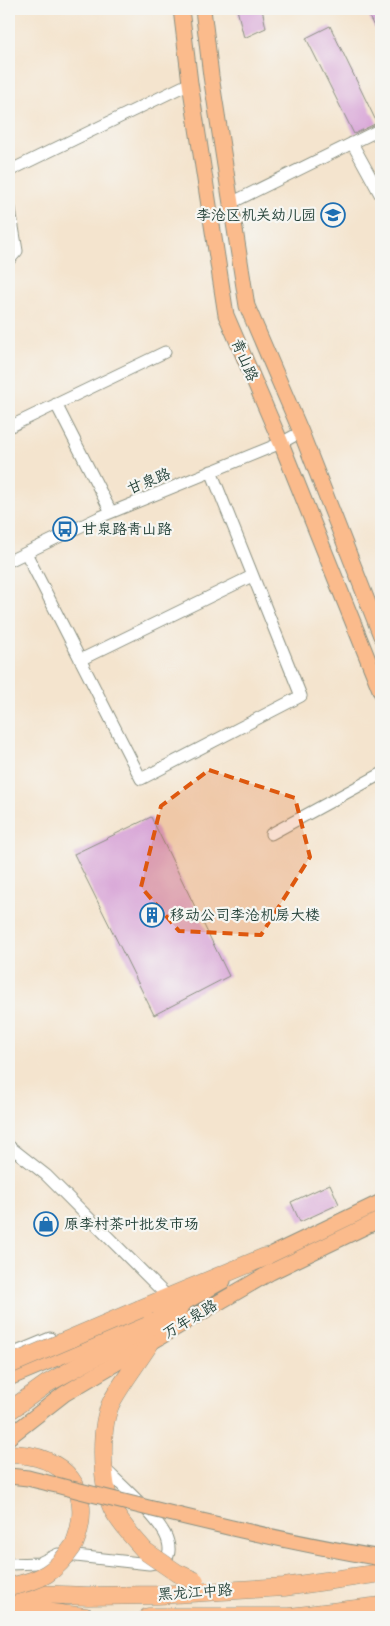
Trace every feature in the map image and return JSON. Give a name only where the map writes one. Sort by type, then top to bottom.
[{"type":"highway","points":[[9,1365],[140,1309],[174,1302],[265,1257]]},
{"type":"highway","points":[[9,1411],[48,1382],[149,1327],[174,1302]]},
{"type":"highway","points":[[150,1343],[111,1403],[106,1419],[104,1436],[106,1488],[112,1507],[128,1533],[145,1551],[177,1573],[224,1591]]},
{"type":"highway","points":[[9,1454],[20,1454],[44,1460],[63,1470],[78,1495],[82,1515],[80,1530],[74,1545],[62,1562],[51,1572],[39,1579],[9,1587]]},
{"type":"highway","name":"黑龙江中路","points":[[9,1593],[88,1596],[158,1595],[284,1587],[381,1574]]},
{"type":"highway","name":"黑龙江中路","points":[[148,1617],[288,1617],[381,1606]]},
{"type":"highway","points":[[9,1608],[86,1617]]},
{"type":"main road","name":"青山路","points":[[181,9],[190,83],[226,315],[281,443],[381,692]]},
{"type":"main road","name":"青山路","points":[[203,9],[211,76],[247,306],[301,432],[381,636]]},
{"type":"main road","points":[[265,1257],[381,1202]]},
{"type":"main road","name":"万年泉路","points":[[9,1437],[64,1394],[270,1272],[381,1219]]},
{"type":"main road","points":[[9,1378],[110,1336],[174,1302]]},
{"type":"main road","points":[[9,1476],[28,1478],[311,1546],[381,1558]]},
{"type":"street","points":[[9,171],[190,83]]},
{"type":"street","points":[[231,203],[381,129]]},
{"type":"street","points":[[352,144],[381,196]]},
{"type":"street","points":[[9,203],[17,251],[9,260]]},
{"type":"street","points":[[9,427],[165,352]]},
{"type":"street","points":[[56,404],[111,512]]},
{"type":"street","name":"甘泉路","points":[[9,561],[111,512],[281,443],[301,432]]},
{"type":"street","points":[[26,553],[141,779],[301,696],[211,472]]},
{"type":"street","points":[[80,660],[252,576]]},
{"type":"street","points":[[271,834],[381,774]]},
{"type":"street","points":[[9,1146],[46,1175],[174,1302]]},
{"type":"street","points":[[9,1355],[92,1320],[140,1309]]},
{"type":"street","points":[[9,1564],[39,1563],[58,1554],[149,1564],[165,1561],[169,1551],[168,1542],[158,1523],[104,1468]]},
{"type":"highlighted area","points":[[209,770],[295,798],[310,857],[261,935],[179,931],[141,887],[161,806]]},
{"type":"building","points":[[237,9],[262,9],[266,28],[244,38]]},
{"type":"building","points":[[365,9],[381,9],[381,40]]},
{"type":"building","points":[[330,26],[377,123],[354,134],[306,38]]},
{"type":"building","name":"移动公司李沧机房大楼","points":[[151,817],[229,976],[154,1015],[74,854]]},
{"type":"building","points":[[330,1184],[339,1204],[300,1222],[291,1202]]},
{"type":"place","name":"李沧区机关幼儿园","points":[[333,215]]},
{"type":"place","name":"甘泉路青山路","points":[[65,529]]},
{"type":"place","name":"移动公司李沧机房大楼","points":[[152,915]]},
{"type":"place","name":"原李村茶叶批发市场","points":[[46,1224]]}]
